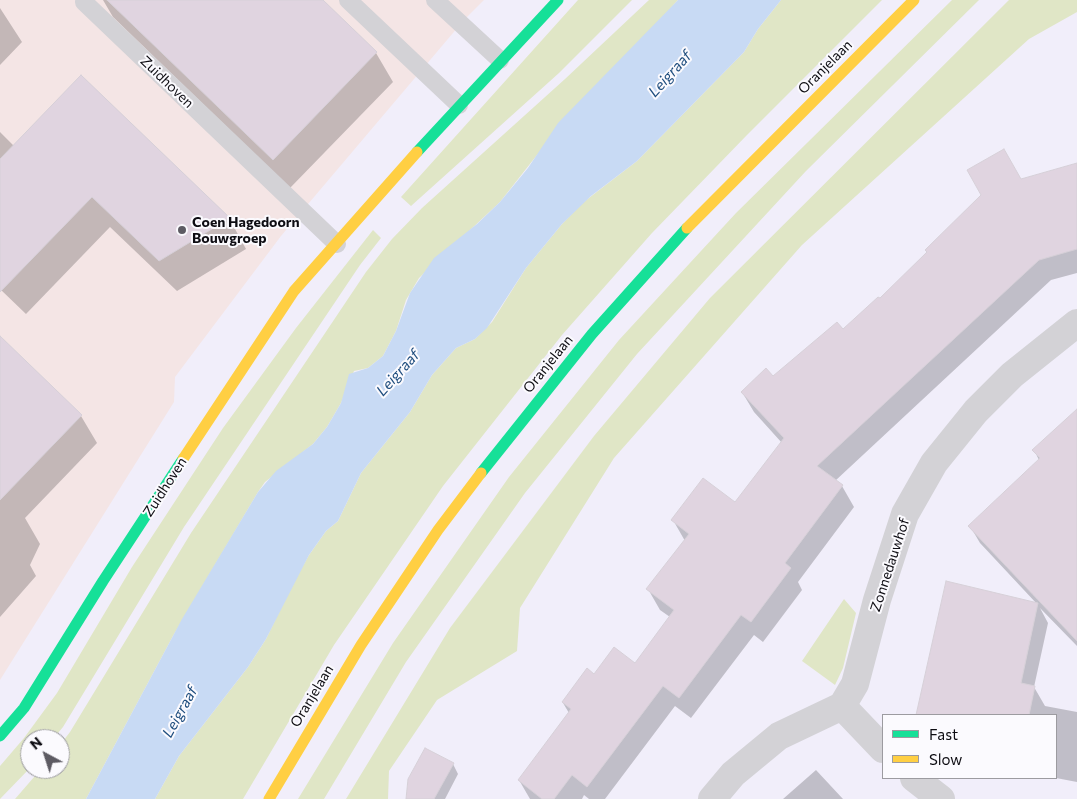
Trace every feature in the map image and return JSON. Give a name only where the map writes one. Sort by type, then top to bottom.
[{"type":"street","name":"Zuidhoven","points":[[0,736],[24,708],[103,580],[294,291],[459,105],[558,0]]},
{"type":"street","name":"Oranjelaan","points":[[268,799],[360,645],[438,530],[523,418],[592,334],[691,224],[914,0]]},
{"type":"street","name":"Zonnedauwhof","points":[[842,706],[854,684],[877,600],[905,514],[934,463],[976,411],[1012,375],[1077,324]]},
{"type":"street","points":[[712,799],[733,774],[779,736],[842,706],[882,748]]},
{"type":"street","points":[[915,779],[941,799]]},
{"type":"lane","points":[[348,0],[459,105]]},
{"type":"lane","points":[[435,0],[500,60]]},
{"type":"lane","name":"Zuidhoven","points":[[84,2],[337,244]]},
{"type":"shaded area","points":[[0,0],[484,0],[464,20],[281,236],[175,377],[174,402],[0,680]]},
{"type":"green space","points":[[578,0],[632,0],[559,73],[411,206],[401,197]]},
{"type":"green space","points":[[649,0],[678,0],[537,155],[500,202],[419,278],[406,300],[396,331],[383,356],[368,368],[354,371],[341,403],[327,427],[313,444],[265,482],[173,636],[86,799],[15,799],[32,779],[70,779],[70,732],[191,533],[366,272],[392,239],[422,208]]},
{"type":"green space","points":[[781,0],[882,0],[652,233],[562,335],[443,486],[334,645],[243,799],[155,799],[179,756],[248,667],[266,639],[309,555],[326,531],[338,521],[361,473],[410,412],[432,375],[456,348],[475,339],[492,322],[526,268],[581,204],[637,161],[744,52],[758,29]]},
{"type":"green space","points":[[952,0],[979,0],[806,171],[637,354],[525,493],[406,662],[324,799],[298,799],[393,643],[509,477],[619,340],[736,213]]},
{"type":"green space","points":[[1009,0],[1077,0],[1077,12],[1029,39],[802,245],[614,458],[520,608],[517,651],[437,700],[389,771],[388,799],[346,799],[450,628],[594,436],[710,298]]},
{"type":"green space","points":[[373,230],[381,238],[360,265],[184,527],[63,727],[61,729],[31,729],[57,693],[132,567],[223,428],[296,328]]},
{"type":"green space","points":[[844,599],[856,613],[843,668],[835,685],[802,661]]},
{"type":"green space","points":[[20,743],[20,778],[0,799],[0,766]]},
{"type":"water","name":"Leigraaf","points":[[678,0],[781,0],[758,29],[744,52],[637,161],[591,196],[562,224],[526,268],[487,328],[475,339],[456,348],[432,375],[410,412],[361,473],[338,521],[326,531],[309,555],[266,639],[248,667],[179,756],[155,799],[86,799],[182,619],[258,492],[276,471],[313,444],[327,427],[341,403],[349,374],[368,368],[383,356],[396,331],[410,293],[434,258],[477,224],[500,202],[528,168],[558,123]]},
{"type":"building","points":[[107,0],[323,0],[377,52],[273,160]]},
{"type":"building","points":[[81,75],[230,218],[159,261],[92,197],[0,292],[0,159]]},
{"type":"building","points":[[1004,149],[1021,179],[1077,163],[1077,249],[1039,260],[817,466],[843,485],[785,563],[791,568],[751,622],[741,615],[679,698],[663,686],[587,787],[572,775],[554,799],[542,799],[518,780],[571,709],[562,702],[587,668],[594,674],[614,647],[635,663],[674,610],[646,589],[689,534],[671,520],[703,478],[735,502],[784,438],[741,392],[766,368],[773,376],[837,322],[843,329],[878,297],[880,298],[981,195],[967,170]]},
{"type":"building","points":[[0,336],[82,415],[0,500]]},
{"type":"building","points":[[1077,409],[1077,641],[968,526],[1040,458],[1032,450]]},
{"type":"building","points":[[946,581],[1038,603],[1021,683],[1035,686],[1029,714],[916,714]]},
{"type":"building","points":[[425,748],[454,763],[434,799],[406,799],[408,779]]},
{"type":"traffic: fast","points":[[417,152],[558,0]]},
{"type":"traffic: fast","points":[[481,473],[592,334],[687,228]]},
{"type":"traffic: fast","points":[[0,736],[24,708],[103,581],[183,459]]},
{"type":"traffic: slow","points":[[687,228],[914,0]]},
{"type":"traffic: slow","points":[[183,459],[294,291],[417,152]]},
{"type":"traffic: slow","points":[[269,799],[361,645],[438,530],[481,473]]},
{"type":"place","name":"Coen Hagedoorn Bouwgroep","points":[[182,230]]}]
